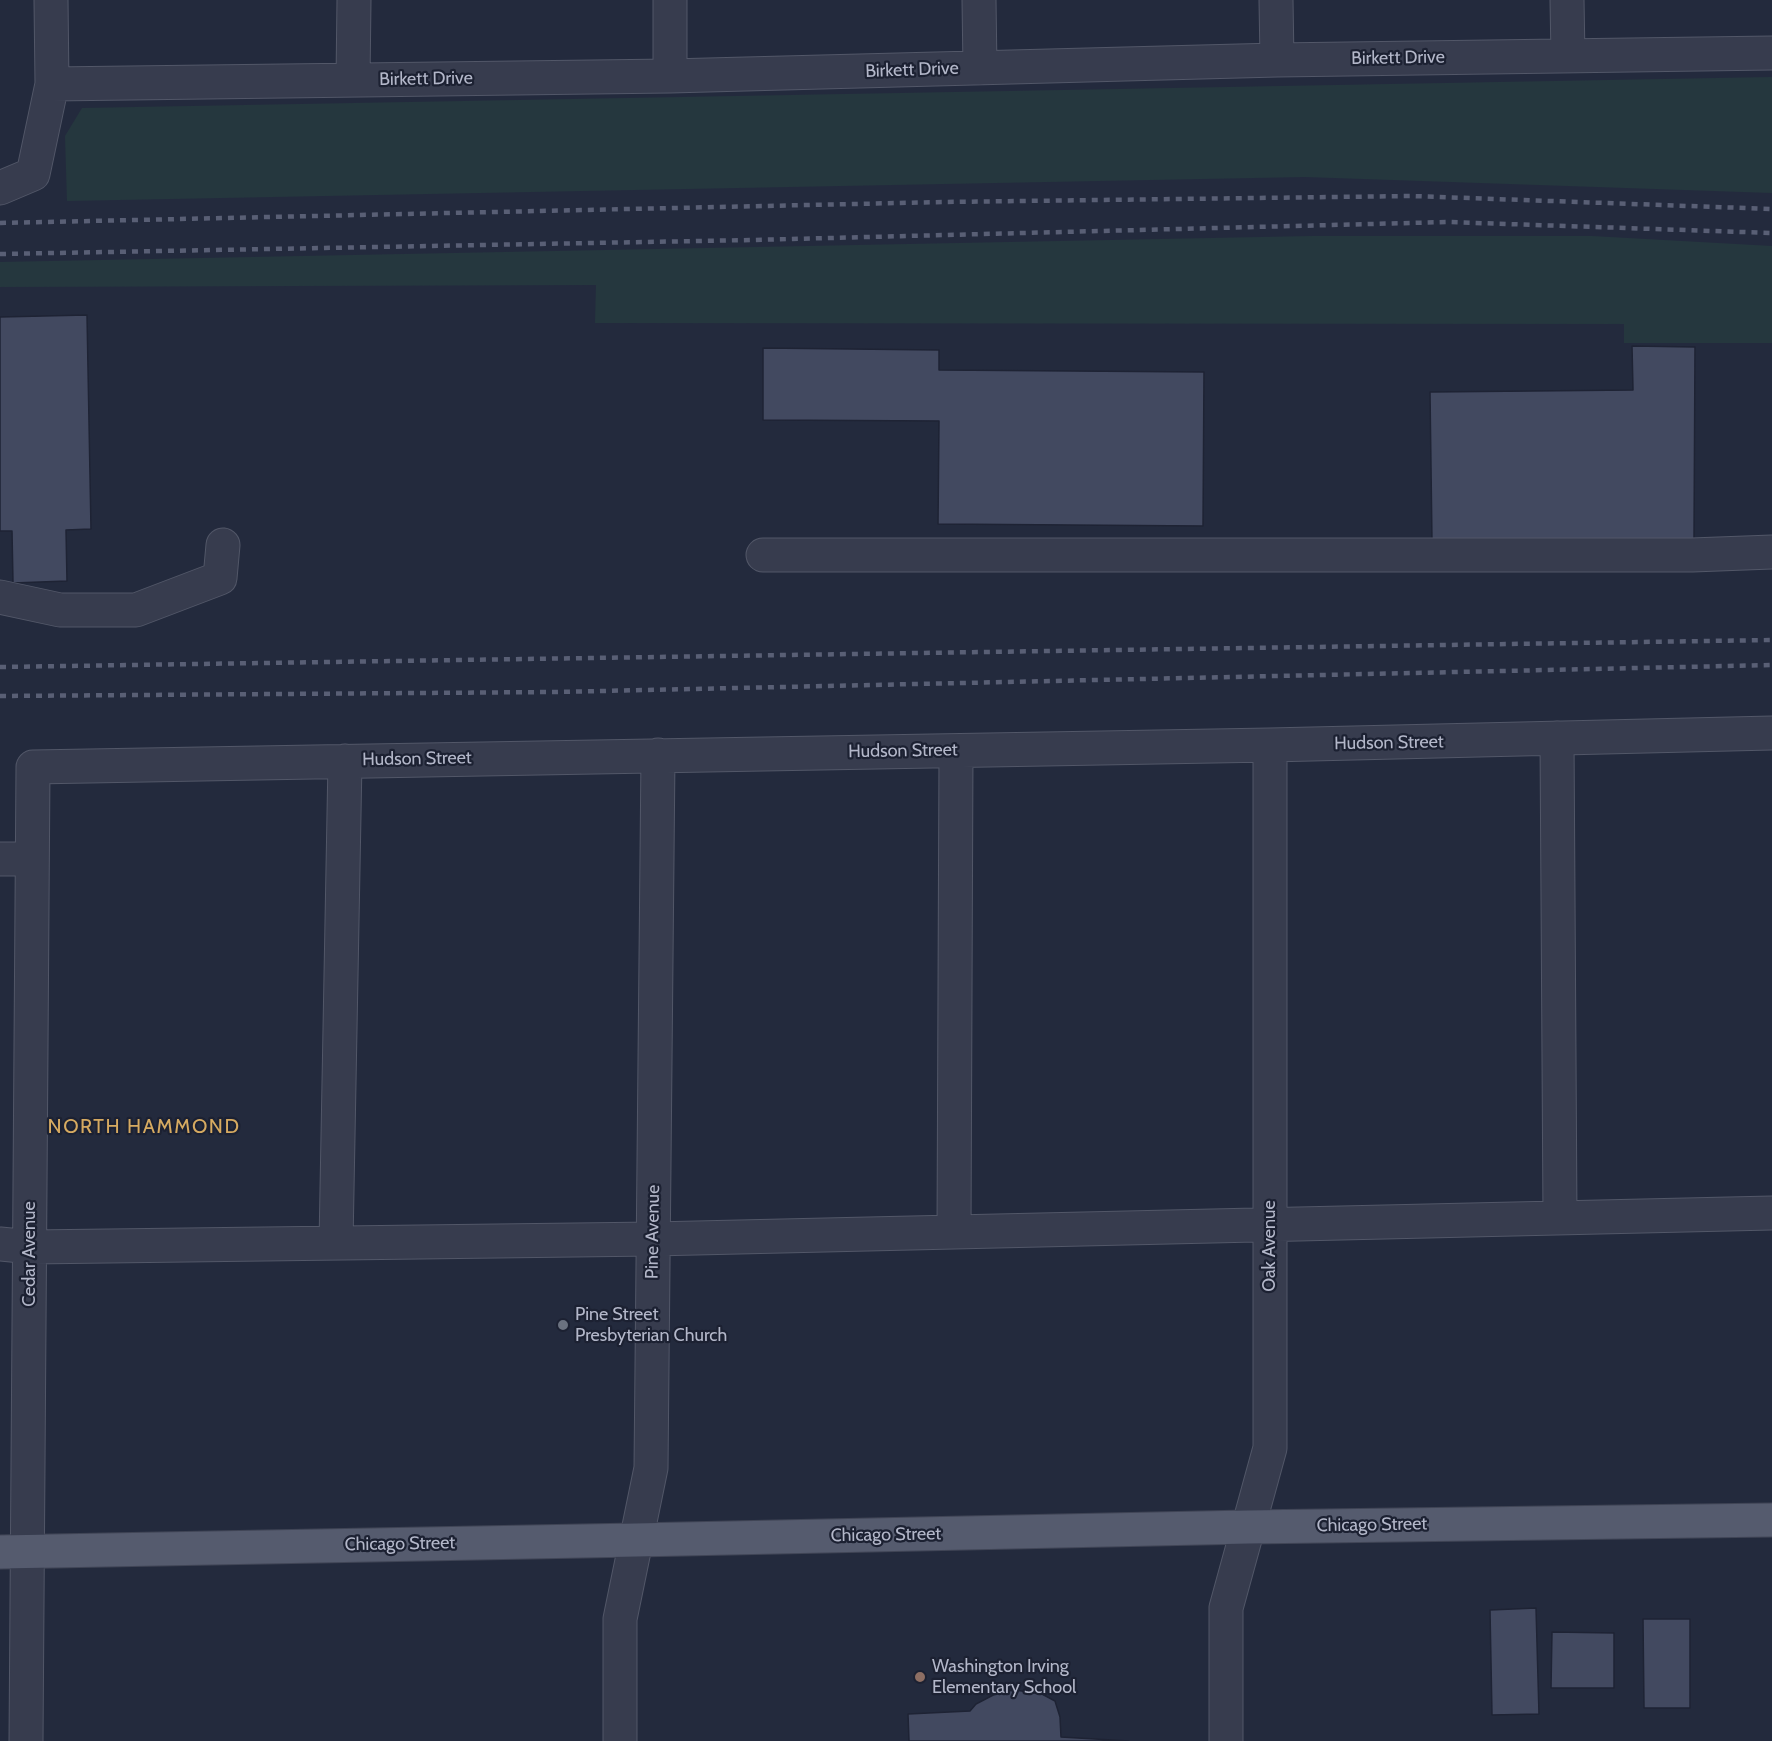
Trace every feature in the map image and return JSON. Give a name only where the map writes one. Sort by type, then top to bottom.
[{"type":"main road","name":"Chicago Street","points":[[14,1551],[1248,1527],[1772,1520]]},
{"type":"street","points":[[0,188],[33,174],[52,84],[51,0]]},
{"type":"street","points":[[353,81],[354,0]]},
{"type":"street","points":[[670,0],[670,76]]},
{"type":"street","points":[[980,0],[980,68]]},
{"type":"street","points":[[1276,0],[1277,60]]},
{"type":"street","points":[[1567,0],[1568,56]]},
{"type":"street","name":"Birkett Drive","points":[[52,84],[670,76],[1277,60],[1772,53]]},
{"type":"street","points":[[0,597],[60,610],[136,610],[220,578],[223,545]]},
{"type":"street","points":[[763,555],[1692,555],[1772,552]]},
{"type":"street","name":"Hudson Street","points":[[33,767],[1270,746],[1772,733]]},
{"type":"street","points":[[1557,738],[1560,1218]]},
{"type":"street","name":"Oak Avenue","points":[[1226,1741],[1226,1608],[1270,1448],[1270,746]]},
{"type":"street","points":[[954,1232],[956,751]]},
{"type":"street","name":"Pine Avenue","points":[[620,1741],[620,1618],[651,1468],[658,755]]},
{"type":"street","points":[[336,1243],[345,761]]},
{"type":"street","name":"Cedar Avenue","points":[[26,1741],[13,1690],[16,859],[33,767]]},
{"type":"street","points":[[15,1246],[653,1239],[1772,1213]]},
{"type":"shaded area","points":[[1772,77],[1772,193],[1305,177],[67,201],[65,136],[82,108]]},
{"type":"shaded area","points":[[1312,236],[1592,236],[1772,246],[1772,343],[1624,343],[1624,324],[595,323],[596,285],[0,287],[0,262]]},
{"type":"building","points":[[87,315],[91,529],[66,530],[67,581],[13,583],[12,531],[0,531],[0,317]]},
{"type":"building","points":[[1632,346],[1695,347],[1694,539],[1432,542],[1430,392],[1633,390]]},
{"type":"building","points":[[763,348],[939,350],[939,370],[1204,372],[1203,526],[938,524],[939,421],[763,420]]},
{"type":"building","points":[[1536,1608],[1539,1714],[1492,1715],[1490,1610]]},
{"type":"building","points":[[1643,1619],[1690,1619],[1690,1708],[1644,1708]]},
{"type":"building","points":[[1552,1632],[1614,1633],[1614,1688],[1551,1688]]},
{"type":"building","points":[[1015,1690],[1042,1694],[1055,1701],[1060,1717],[1061,1737],[1129,1741],[909,1741],[908,1714],[970,1711],[976,1704],[999,1692]]},
{"type":"railway","points":[[0,223],[943,202],[1412,196],[1772,209]]},
{"type":"railway","points":[[0,254],[752,240],[1448,222],[1772,233]]},
{"type":"railway","points":[[0,667],[1772,640]]},
{"type":"railway","points":[[0,696],[556,692],[1772,665]]},
{"type":"place","name":"Pine Street Presbyterian Church","points":[[563,1325]]},
{"type":"place","name":"Washington Irving Elementary School","points":[[920,1677]]},
{"type":"district","name":"NORTH HAMMOND","points":[[144,1127]]}]
